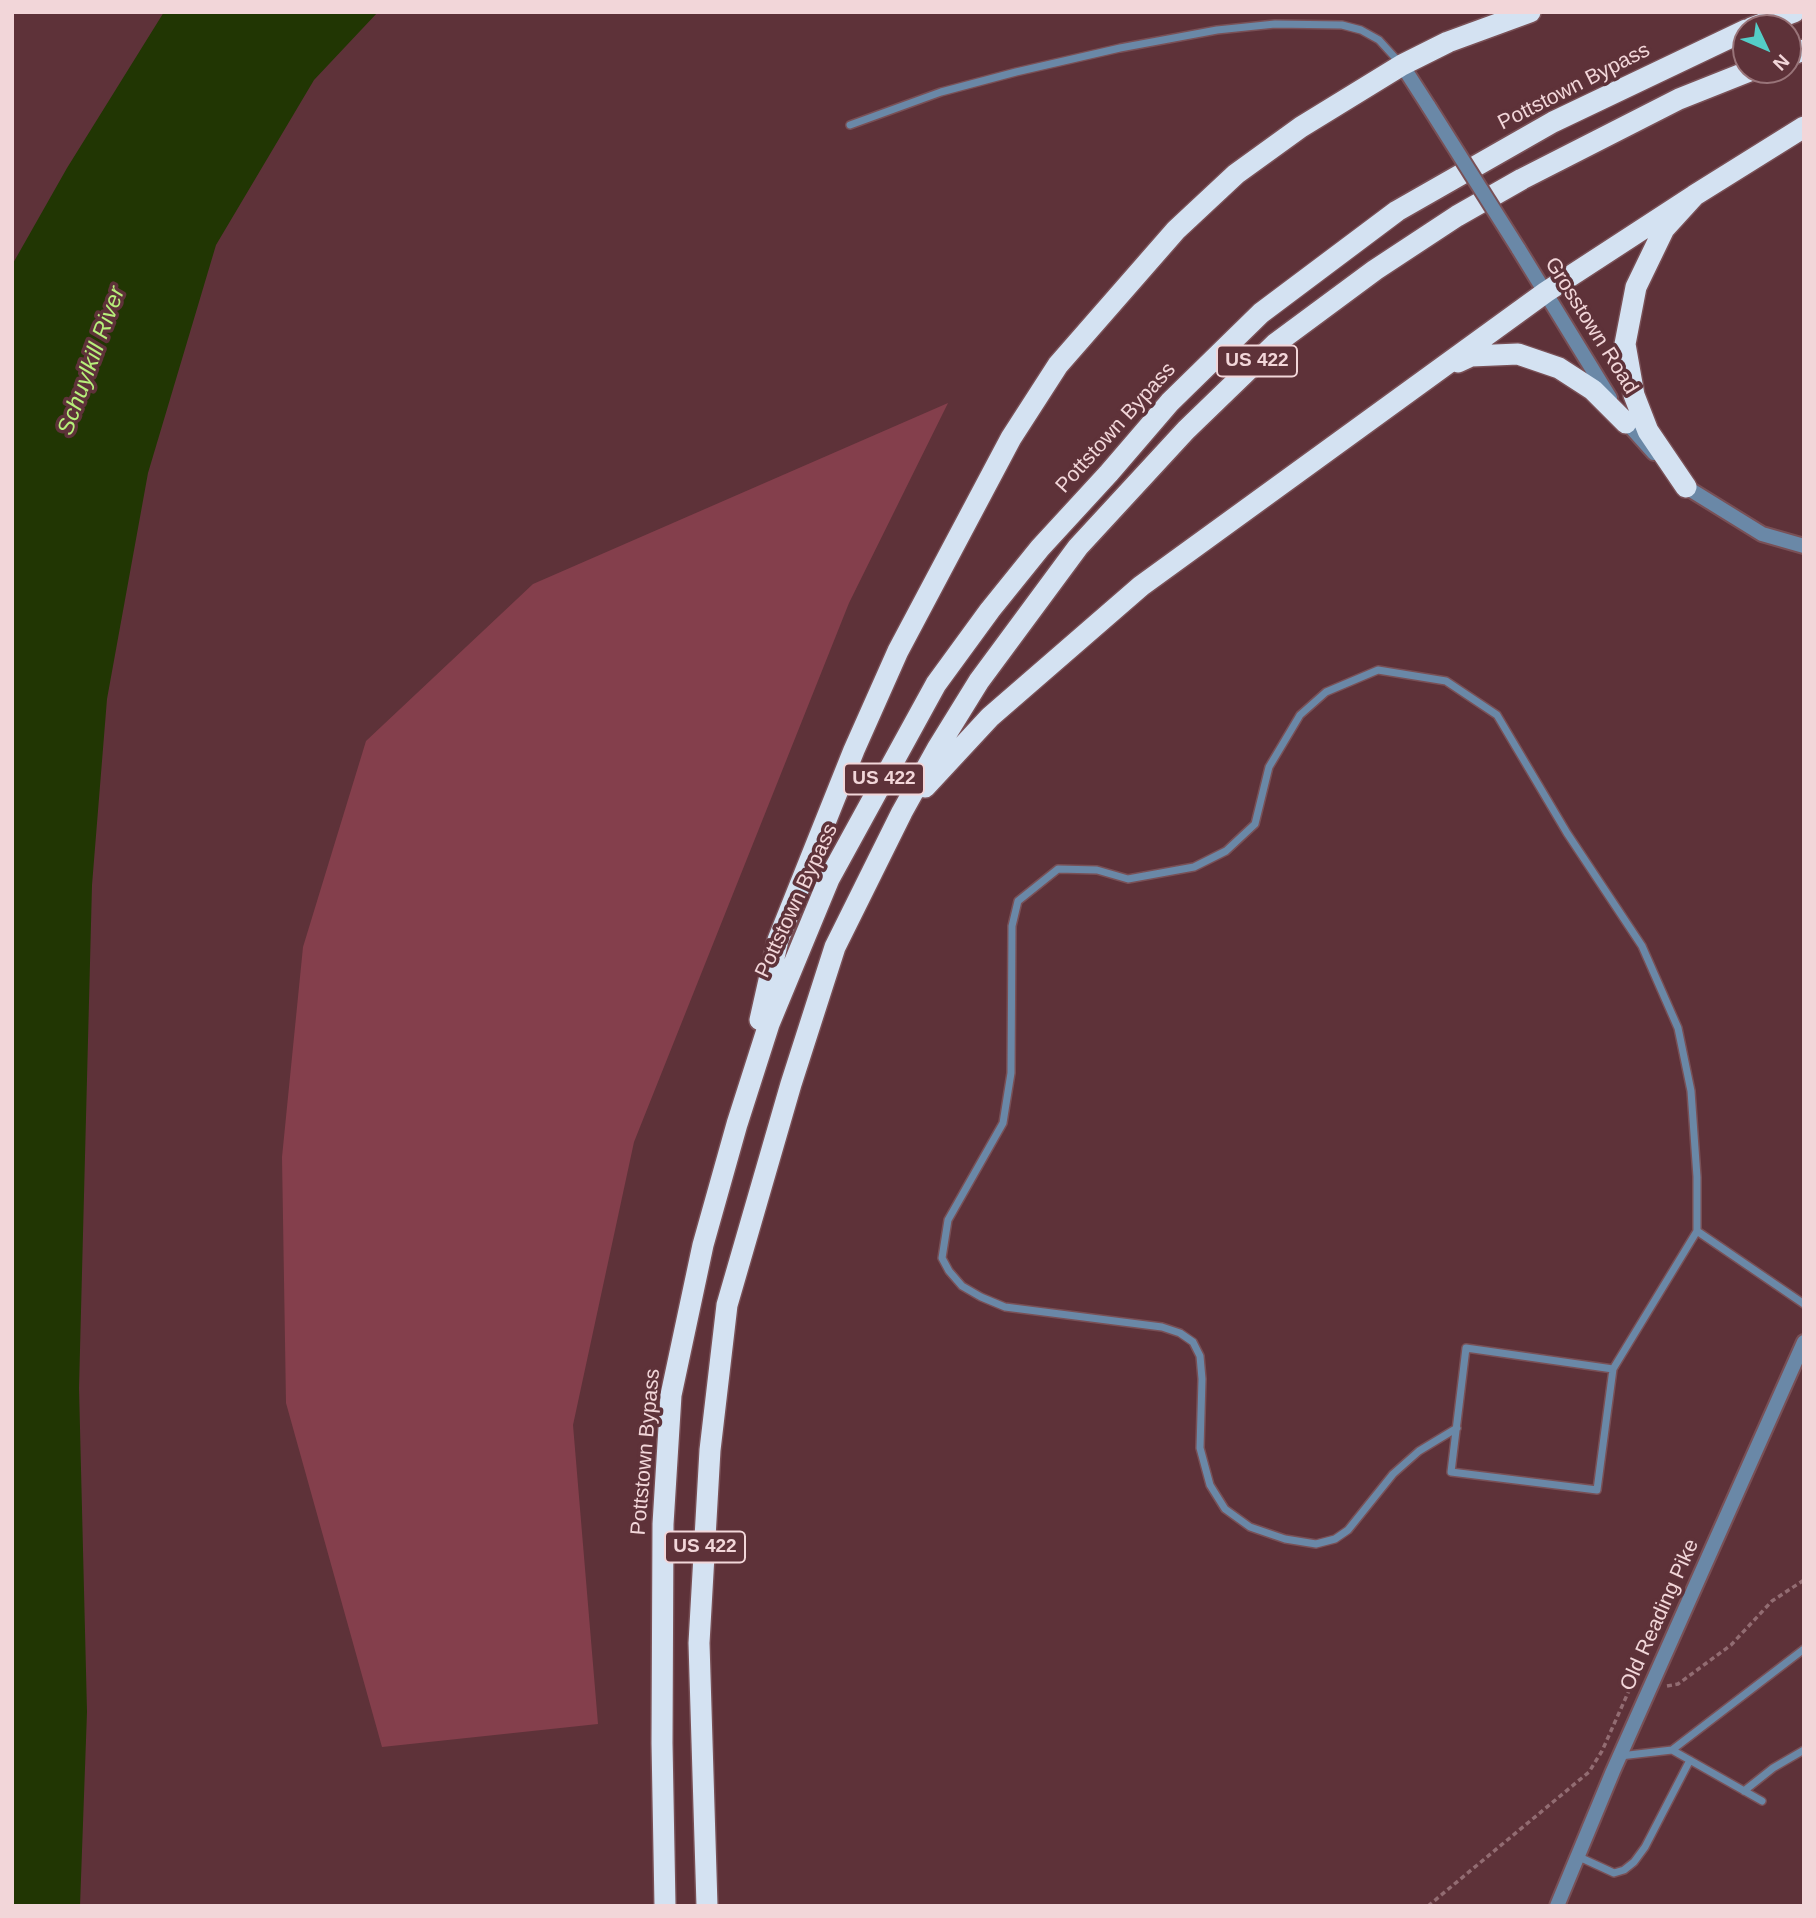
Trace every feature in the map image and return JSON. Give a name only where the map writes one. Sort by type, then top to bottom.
[{"type":"highway","points":[[737,1124],[778,940],[853,750],[898,651],[1011,438],[1058,365],[1176,230],[1247,166],[1301,127],[1402,65],[1448,42],[1530,12]]},
{"type":"highway","name":"Pottstown Bypass","points":[[665,1906],[662,1538],[671,1395],[703,1245],[769,1024],[829,879],[936,684],[1040,548],[1170,402],[1261,313],[1397,211],[1553,122],[1732,37]]},
{"type":"highway","name":"US 422","points":[[706,1906],[699,1643],[710,1451],[727,1304],[787,1097],[835,947],[902,812],[937,749],[979,681],[1078,547],[1186,430],[1275,344],[1375,270],[1457,216],[1679,99],[1732,78]]},
{"type":"highway","points":[[902,812],[990,717],[1140,586],[1546,292],[1804,127]]},
{"type":"highway","points":[[1686,487],[1648,431],[1634,395],[1625,344],[1636,287],[1664,229],[1695,195]]},
{"type":"highway","points":[[1431,376],[1471,356],[1518,354],[1559,368],[1593,390],[1626,423]]},
{"type":"street","name":"Grosstown Road","points":[[1402,65],[1626,423],[1686,487],[1762,534],[1804,546]]},
{"type":"street","name":"Old Reading Pike","points":[[1557,1906],[1620,1756],[1804,1342]]},
{"type":"lane","points":[[850,125],[941,92],[1016,72],[1120,47],[1252,26],[1342,25],[1361,30],[1379,40],[1402,65]]},
{"type":"lane","points":[[1457,1428],[1419,1451],[1393,1474],[1355,1522],[1335,1539],[1315,1544],[1285,1539],[1250,1527],[1225,1509],[1210,1485],[1200,1448],[1202,1379],[1200,1356],[1194,1342],[1180,1333],[1162,1327],[1005,1307],[962,1286],[949,1272],[942,1258],[948,1220],[1003,1123],[1012,1073],[1012,926],[1018,901],[1058,869],[1097,870],[1128,879],[1194,867],[1226,851],[1255,824],[1269,767],[1300,715],[1326,692],[1378,670],[1446,681],[1497,715],[1567,832],[1642,946],[1678,1028],[1691,1091],[1697,1177],[1697,1231],[1613,1369],[1597,1490],[1451,1472],[1457,1428],[1466,1348],[1613,1369]]},
{"type":"lane","points":[[1697,1231],[1804,1304]]},
{"type":"lane","points":[[1620,1756],[1672,1750],[1804,1649]]},
{"type":"lane","points":[[1672,1750],[1762,1801]]},
{"type":"lane","points":[[1744,1791],[1773,1768],[1804,1751]]},
{"type":"lane","points":[[1577,1856],[1614,1873],[1634,1863],[1690,1760]]},
{"type":"shaded area","points":[[948,403],[849,603],[634,1142],[573,1425],[598,1724],[382,1747],[286,1403],[282,1157],[303,947],[366,741],[533,584]]},
{"type":"water","name":"Schuylkill River","points":[[164,12],[378,12],[314,80],[216,245],[148,473],[107,699],[92,885],[79,1388],[87,1712],[80,1906],[12,1906],[12,265],[67,168]]}]
